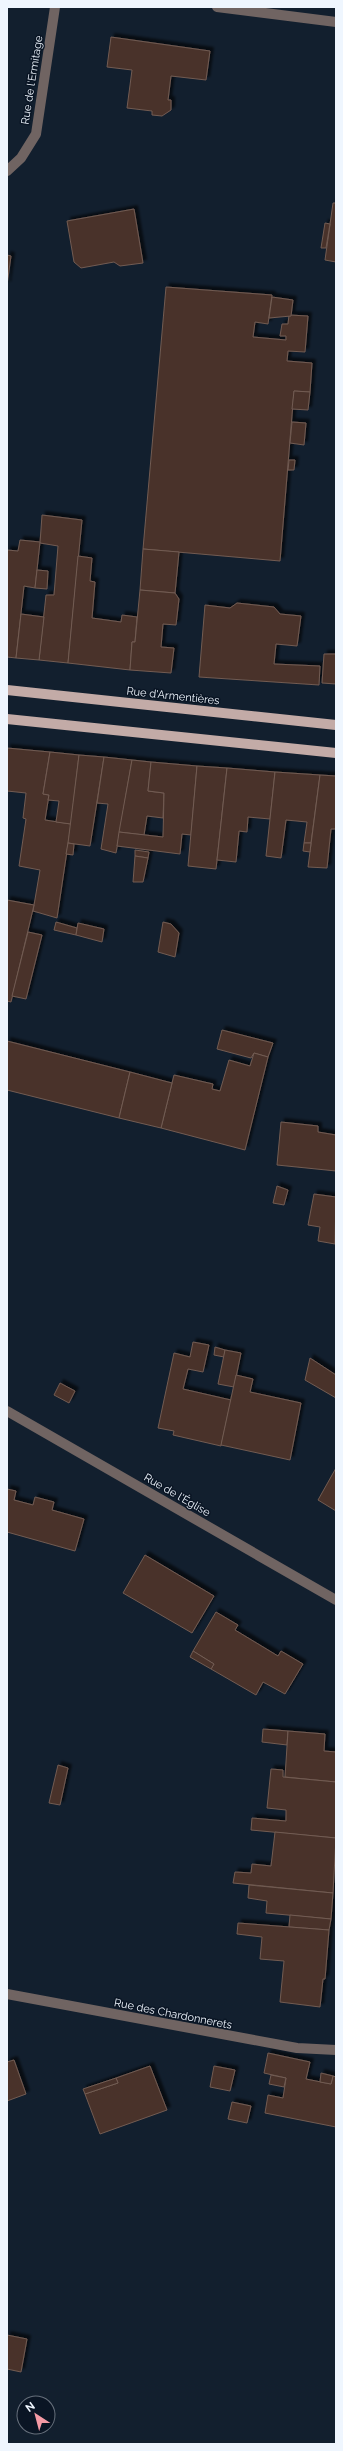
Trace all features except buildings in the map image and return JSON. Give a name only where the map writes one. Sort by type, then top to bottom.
[{"type":"main road","name":"Rue d'Armentières","points":[[7,690],[336,725]]},
{"type":"main road","points":[[7,719],[336,753]]},
{"type":"street","name":"Rue de l'Ermitage","points":[[7,170],[26,152],[36,134],[55,7]]},
{"type":"street","points":[[217,7],[336,22]]},
{"type":"street","name":"Rue de l'Église","points":[[7,1411],[336,1600]]},
{"type":"street","name":"Rue des Chardonnerets","points":[[7,1994],[290,2047],[336,2050]]}]
